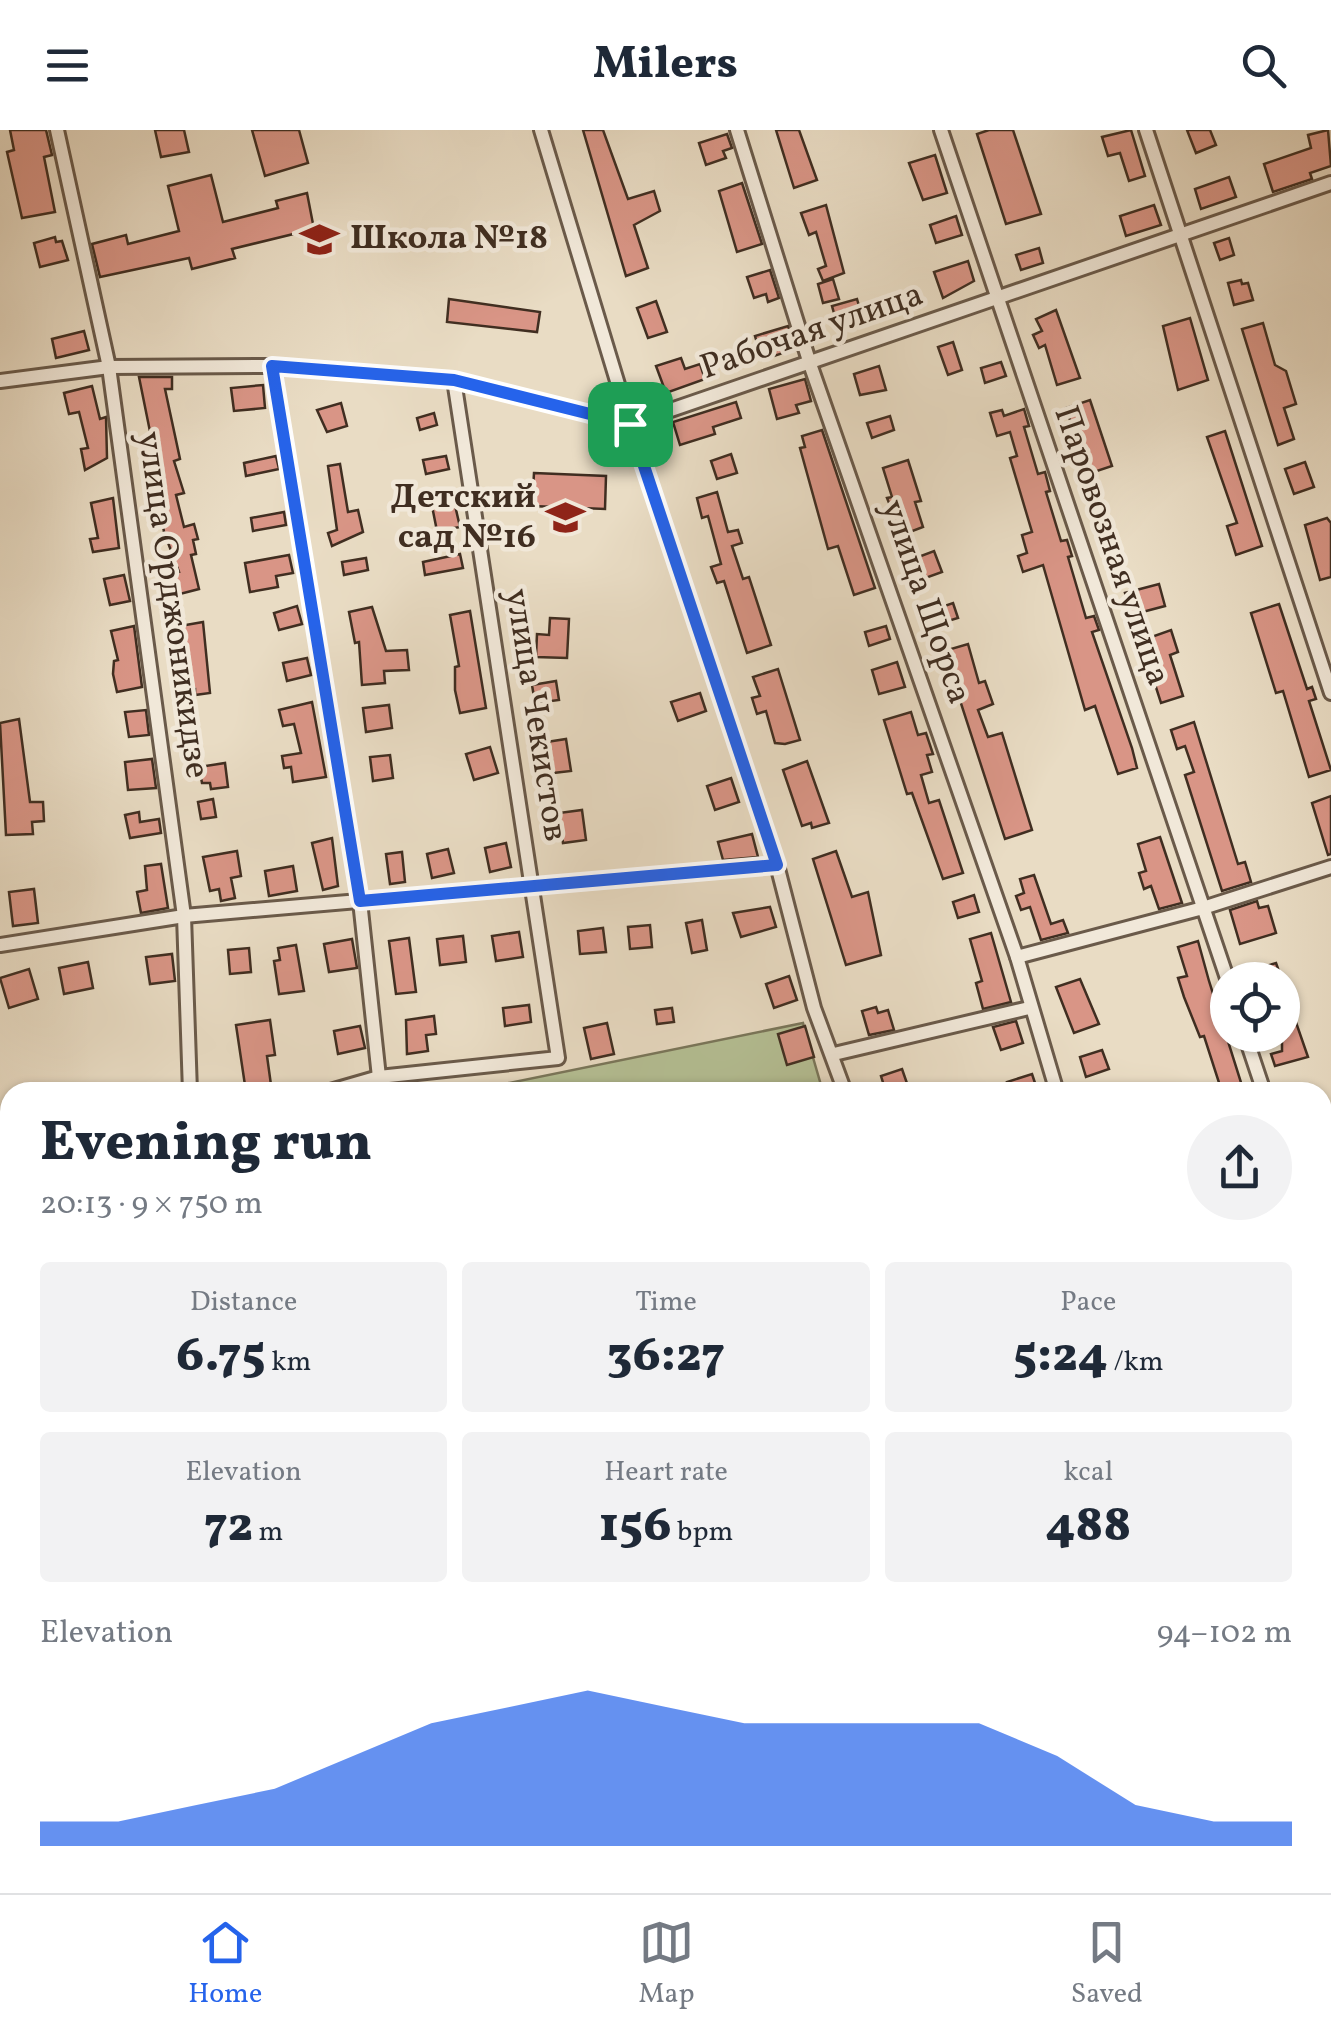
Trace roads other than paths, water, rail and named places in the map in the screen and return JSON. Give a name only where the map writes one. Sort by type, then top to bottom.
[{"type":"street","name":"улица Орджоникидзе","points":[[57,130],[109,367],[184,916],[190,1082]]},
{"type":"street","points":[[540,130],[630,424],[777,865],[814,1008],[842,1082]]},
{"type":"street","name":"улица Щорса","points":[[737,130],[810,364],[1017,957],[1054,1082]]},
{"type":"street","name":"Паровозная улица","points":[[941,130],[995,301],[1221,962]]},
{"type":"street","points":[[1146,130],[1331,693]]},
{"type":"street","name":"Рабочая улица","points":[[630,424],[1331,183]]},
{"type":"street","points":[[272,366],[360,901],[380,1077],[362,1082]]},
{"type":"street","points":[[0,381],[109,367],[272,366],[454,380],[630,424]]},
{"type":"street","name":"улица Чекистов","points":[[380,1077],[558,1058],[454,380]]},
{"type":"street","points":[[0,945],[184,916],[777,865]]},
{"type":"street","points":[[1017,957],[1203,908],[1331,867]]},
{"type":"street","points":[[834,1054],[1030,1008]]},
{"type":"street","points":[[1251,1052],[1261,1082]]},
{"type":"place","name":"Школа №18","points":[[320,239]]},
{"type":"place","name":"Детский сад №16","points":[[566,518]]}]
